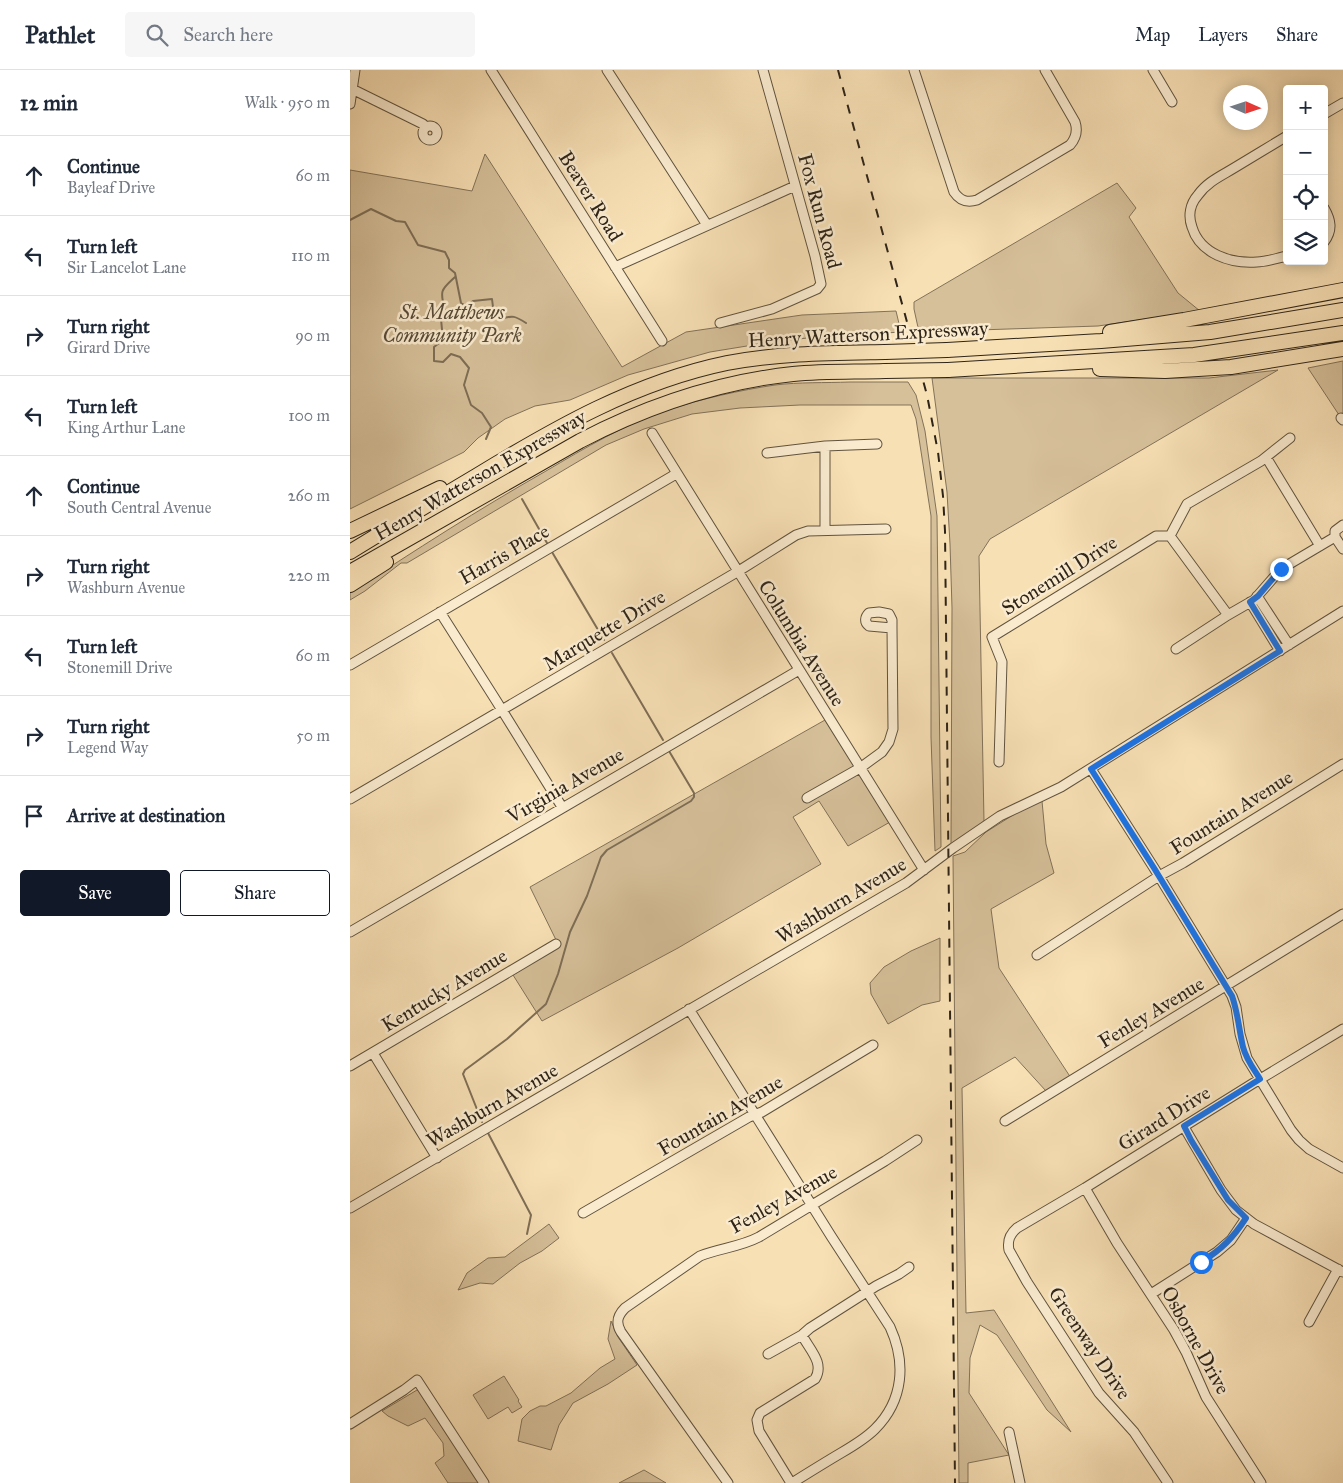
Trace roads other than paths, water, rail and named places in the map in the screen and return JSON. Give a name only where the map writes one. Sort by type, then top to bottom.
[{"type":"highway","points":[[997,347],[1117,331],[1343,290]]},
{"type":"highway","name":"Henry Watterson Expressway","points":[[350,552],[511,455],[598,407],[649,386],[696,371],[776,356],[811,353],[948,350],[1101,341],[1210,332],[1343,310]]},
{"type":"highway","name":"Henry Watterson Expressway","points":[[350,572],[615,423],[692,394],[722,386],[772,376],[812,372],[948,370],[1194,355],[1343,333]]},
{"type":"highway","points":[[999,367],[1165,370],[1231,367],[1343,349]]},
{"type":"highway","points":[[350,531],[511,455]]},
{"type":"highway","points":[[350,585],[511,481]]},
{"type":"street","points":[[350,104],[355,70]]},
{"type":"street","name":"Beaver Road","points":[[491,70],[662,341]]},
{"type":"street","points":[[607,70],[707,225]]},
{"type":"street","name":"Fox Run Road","points":[[720,322],[772,309],[820,286],[821,282],[763,70]]},
{"type":"street","points":[[914,70],[954,192],[961,200],[969,202],[977,200],[1070,145],[1074,140],[1075,122],[1044,70]]},
{"type":"street","points":[[1153,70],[1172,102]]},
{"type":"street","points":[[351,89],[423,124],[425,127]]},
{"type":"street","points":[[1328,112],[1343,103]]},
{"type":"street","points":[[1283,142],[1208,184],[1196,197],[1190,210],[1190,218],[1198,240],[1208,250],[1223,258],[1236,261],[1258,262],[1283,257]]},
{"type":"street","points":[[615,267],[795,186]]},
{"type":"street","points":[[1328,215],[1331,228],[1328,236]]},
{"type":"street","name":"Columbia Avenue","points":[[652,433],[924,870]]},
{"type":"street","points":[[1228,615],[1170,536],[1187,504],[1266,457],[1290,438]]},
{"type":"street","points":[[767,452],[824,446],[877,444]]},
{"type":"street","points":[[824,446],[825,530]]},
{"type":"street","points":[[1266,457],[1320,546]]},
{"type":"street","name":"Harris Place","points":[[350,665],[676,474]]},
{"type":"street","points":[[1343,525],[1335,531],[1335,537],[1343,548]]},
{"type":"street","name":"Marquette Drive","points":[[350,799],[738,572],[796,535],[808,531],[886,529]]},
{"type":"street","name":"Stonemill Drive","points":[[999,762],[1002,662],[992,637],[1156,536],[1170,536]]},
{"type":"street","points":[[1176,649],[1254,599],[1281,569],[1335,537]]},
{"type":"street","points":[[1254,599],[1289,645]]},
{"type":"street","points":[[1254,599],[1280,651]]},
{"type":"street","name":"Washburn Avenue","points":[[350,1208],[898,888],[996,819],[1061,788],[1343,611]]},
{"type":"street","points":[[440,612],[562,807]]},
{"type":"street","points":[[807,798],[860,768],[882,752],[891,738],[893,714],[892,628]]},
{"type":"street","name":"Virginia Avenue","points":[[350,932],[799,670]]},
{"type":"street","name":"Fountain Avenue","points":[[1037,955],[1159,876],[1343,764]]},
{"type":"street","points":[[1091,769],[1232,996],[1247,1058],[1260,1079],[1299,1140],[1309,1149],[1343,1168]]},
{"type":"street","name":"Fenley Avenue","points":[[1005,1121],[1343,914]]},
{"type":"street","name":"Kentucky Avenue","points":[[350,1066],[556,944]]},
{"type":"street","points":[[689,1009],[890,1327],[900,1357],[900,1372],[895,1398],[885,1418],[868,1435],[791,1483],[759,1431],[757,1420],[760,1413],[815,1379],[818,1375],[818,1360],[802,1335]]},
{"type":"street","name":"Girard Drive","points":[[1008,1242],[1012,1232],[1017,1228],[1260,1079],[1341,1034]]},
{"type":"street","name":"Fountain Avenue","points":[[583,1213],[755,1114],[762,1112],[873,1045]]},
{"type":"street","points":[[373,1053],[437,1158]]},
{"type":"street","points":[[1184,1126],[1236,1210],[1254,1224],[1340,1270],[1309,1322]]},
{"type":"street","name":"Fenley Avenue","points":[[728,1483],[621,1332],[618,1327],[620,1313],[700,1256],[752,1241],[917,1140]]},
{"type":"street","name":"Osborne Drive","points":[[1085,1188],[1117,1243],[1152,1294],[1186,1352],[1206,1398],[1261,1483]]},
{"type":"street","points":[[1152,1294],[1231,1240],[1246,1218]]},
{"type":"street","name":"Greenway Drive","points":[[1008,1242],[1008,1250],[1027,1282],[1099,1393],[1137,1437],[1168,1483]]},
{"type":"street","points":[[768,1354],[802,1335],[810,1328],[909,1267]]},
{"type":"street","points":[[350,1424],[417,1380],[484,1483]]},
{"type":"street","points":[[1009,1432],[1020,1483]]},
{"type":"waterway","points":[[350,220],[371,209],[396,221],[405,222],[418,245],[445,252],[449,260],[449,268],[455,273],[461,303],[466,306],[473,301],[492,299],[494,315],[501,319],[514,317],[526,323]]},
{"type":"waterway","points":[[455,277],[443,290],[442,298],[445,309],[441,319],[443,340],[434,347],[434,361],[443,362],[451,354],[460,357],[469,368],[464,385],[471,405],[482,413],[491,427],[486,439]]},
{"type":"waterway","points":[[522,499],[547,543]]},
{"type":"waterway","points":[[552,552],[604,640]]},
{"type":"waterway","points":[[612,653],[663,740]]},
{"type":"waterway","points":[[482,1122],[463,1074],[465,1070],[507,1039],[546,1004],[558,974],[570,932],[587,896],[601,857],[607,850],[691,801],[694,797],[694,793],[669,751]]},
{"type":"waterway","points":[[488,1133],[531,1215],[527,1234]]},
{"type":"railway","points":[[838,70],[927,395],[938,452],[943,496],[945,531],[955,1483]]},
{"type":"park label","name":"St. Matthews Community Park","points":[[452,324]]}]
